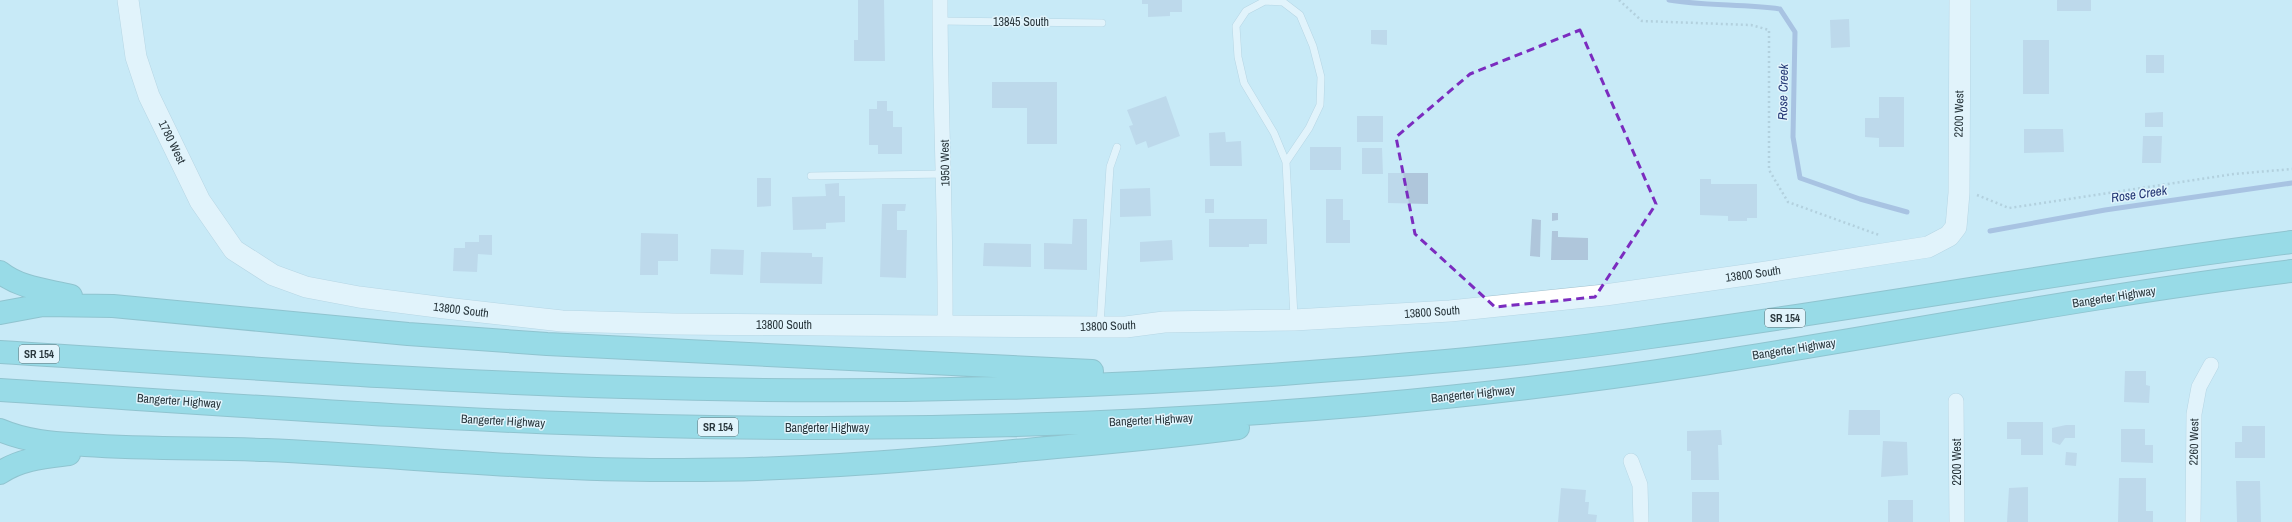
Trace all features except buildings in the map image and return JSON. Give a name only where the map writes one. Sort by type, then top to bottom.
[{"type":"highway","name":"SR 154","points":[[0,352],[536,384],[729,390],[1005,387],[1275,374],[1519,354],[1645,338],[2132,264],[2292,242]]},
{"type":"highway","name":"Bangerter Highway","points":[[0,390],[477,420],[770,428],[952,428],[1060,424],[1363,405],[1468,395],[1622,376],[2189,284],[2292,271]]},
{"type":"highway","points":[[0,272],[26,287],[113,306]]},
{"type":"highway","points":[[0,313],[43,305],[113,306],[384,332],[547,344],[1109,372],[1275,374]]},
{"type":"highway","points":[[0,430],[16,437],[40,442],[120,448],[259,450],[593,469],[729,470],[797,468],[931,459],[1185,435],[1296,418],[1363,405]]},
{"type":"highway","points":[[0,473],[11,465],[40,457],[120,448]]},
{"type":"street","name":"1780 West","points":[[128,0],[136,57],[149,96],[200,201],[234,250],[255,265]]},
{"type":"street","name":"1950 West","points":[[940,0],[940,60],[945,174],[945,326]]},
{"type":"street","name":"2200 West","points":[[1956,227],[1958,193],[1960,0]]},
{"type":"street","name":"13800 South","points":[[255,265],[273,275],[306,287],[351,296],[562,321],[1126,327],[1164,322],[1294,320],[1450,311],[1605,295],[1745,276],[1916,250],[1939,242],[1949,236],[1956,227]]},
{"type":"street","name":"2260 West","points":[[2193,522],[2194,414],[2199,387],[2211,365]]},
{"type":"street","name":"2200 West","points":[[1956,401],[1957,522]]},
{"type":"street","points":[[1631,461],[1640,485],[1641,522]]},
{"type":"lane","points":[[1286,162],[1309,128],[1320,105],[1321,77],[1313,46],[1300,14],[1283,2],[1265,1],[1246,11],[1236,26],[1238,57],[1244,83],[1274,133],[1286,162],[1294,320]]},
{"type":"lane","name":"13845 South","points":[[940,22],[1102,23]]},
{"type":"lane","points":[[1100,327],[1110,167],[1117,148]]},
{"type":"lane","points":[[811,176],[945,174]]},
{"type":"path","points":[[1620,0],[1642,22],[1751,25],[1769,30],[1769,170],[1788,202],[1882,236]]},
{"type":"path","points":[[1977,195],[2010,208],[2234,174],[2292,169]]},
{"type":"highlighted area","points":[[1580,30],[1656,204],[1595,297],[1495,307],[1415,234],[1396,137],[1470,74]]},
{"type":"waterway","name":"Rose Creek","points":[[1669,0],[1780,9],[1795,32],[1793,137],[1800,178],[1860,199],[1907,212]]},
{"type":"waterway","name":"Rose Creek","points":[[1990,231],[2105,210],[2292,183]]}]
